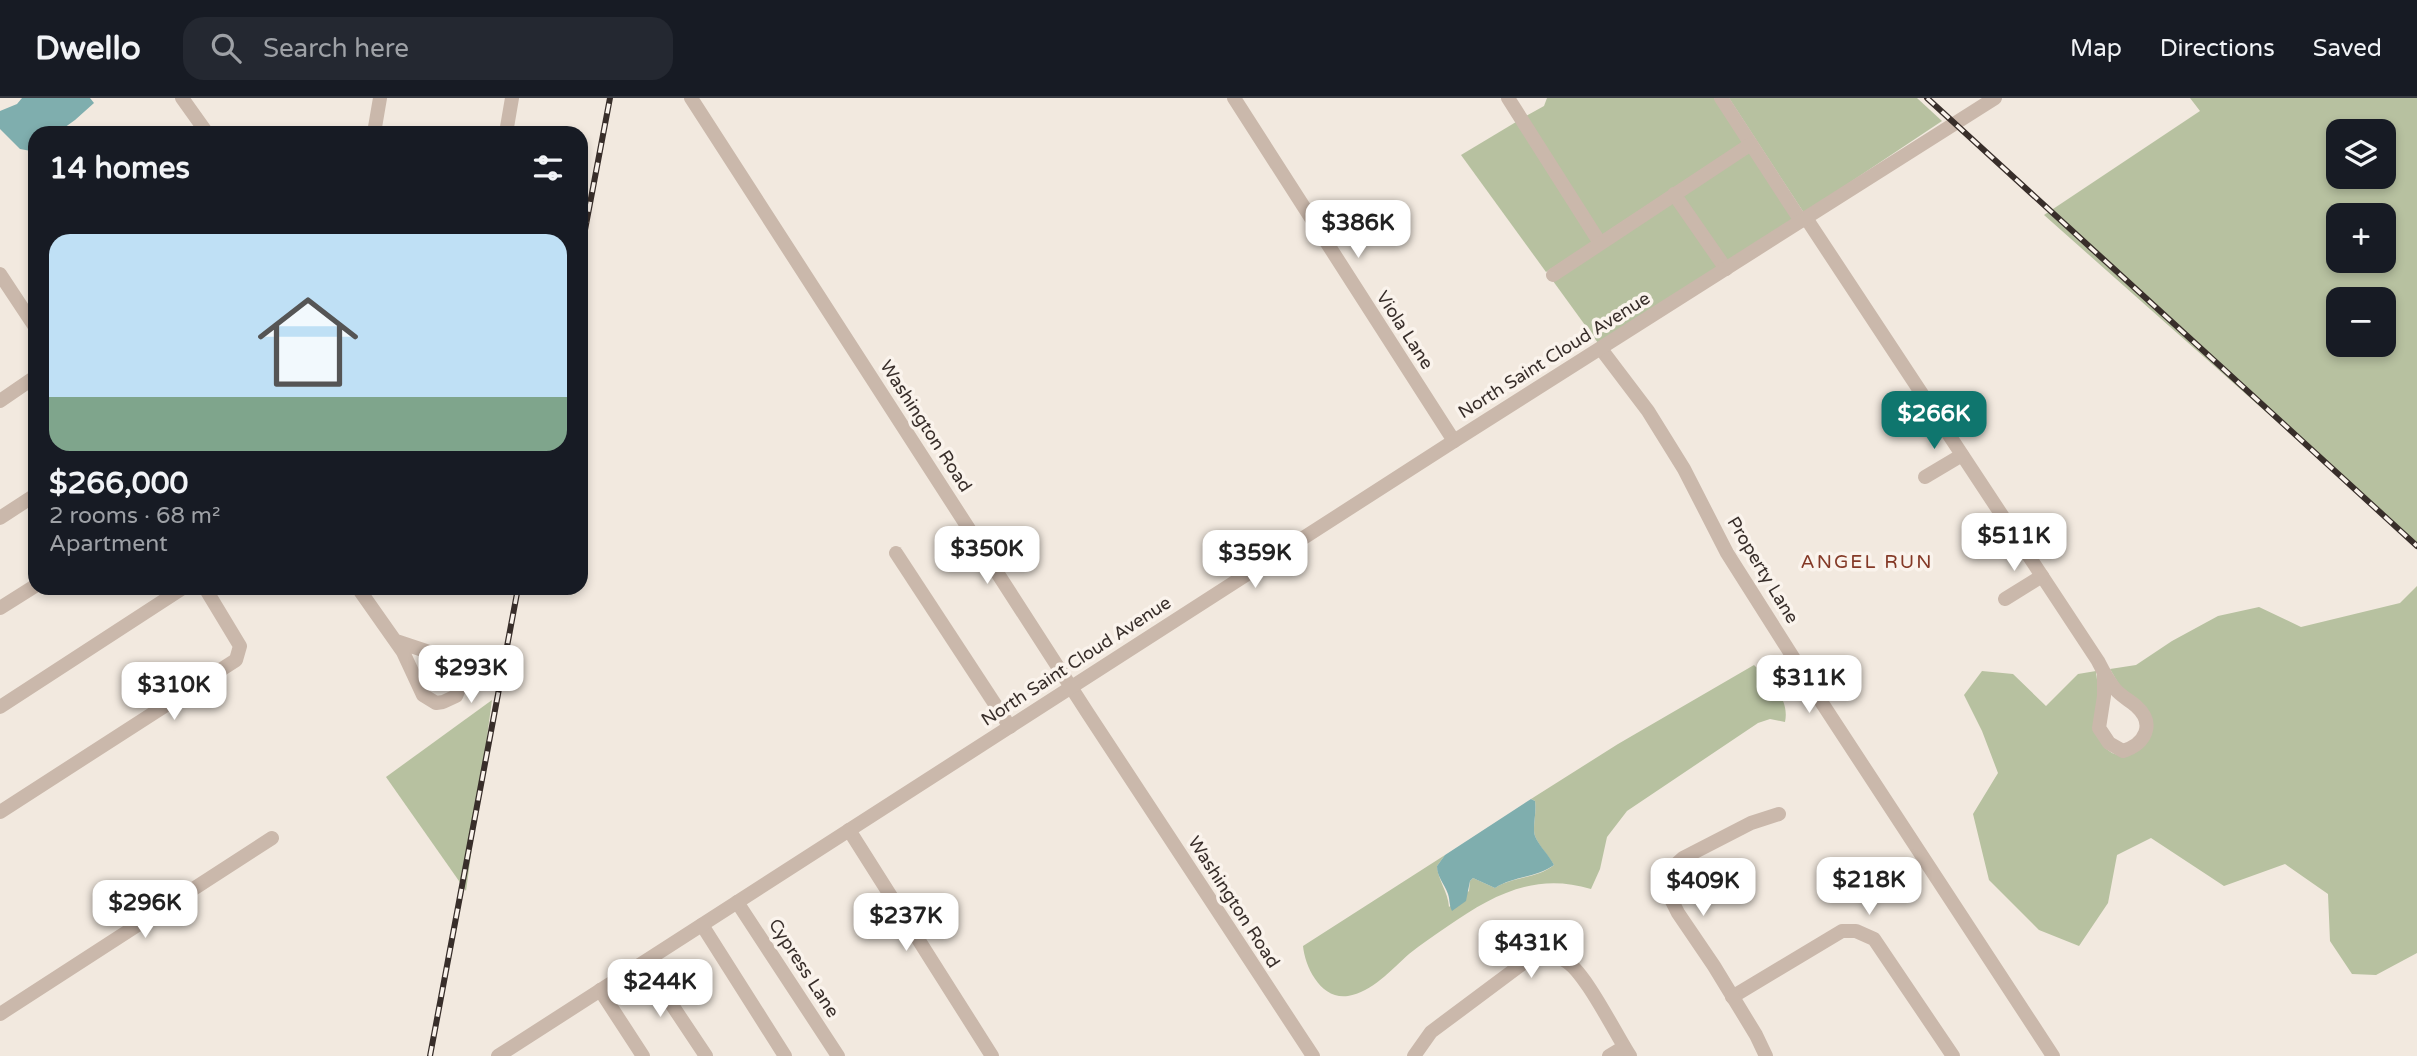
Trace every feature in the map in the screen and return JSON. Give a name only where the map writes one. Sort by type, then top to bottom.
[{"type":"street","points":[[182,98],[201,126]]},
{"type":"street","points":[[375,126],[380,98]]},
{"type":"street","points":[[507,126],[512,98]]},
{"type":"street","name":"Washington Road","points":[[691,98],[1313,1056]]},
{"type":"street","name":"Viola Lane","points":[[1234,98],[1454,441]]},
{"type":"street","points":[[1507,98],[1600,243]]},
{"type":"street","points":[[1721,98],[1962,454],[2042,576],[2104,673],[2113,688],[2138,708],[2147,728],[2145,737],[2123,751],[2109,743],[2099,728],[2104,673]]},
{"type":"street","name":"North Saint Cloud Avenue","points":[[498,1056],[1454,441],[1995,98]]},
{"type":"street","points":[[1553,275],[1751,144]]},
{"type":"street","points":[[1674,194],[1726,269]]},
{"type":"street","points":[[0,274],[28,316]]},
{"type":"street","name":"Property Lane","points":[[1601,349],[1648,411],[1684,469],[1727,552],[2053,1056]]},
{"type":"street","points":[[0,401],[28,382]]},
{"type":"street","points":[[1925,477],[1962,454]]},
{"type":"street","points":[[0,518],[28,500]]},
{"type":"street","points":[[895,553],[1010,727]]},
{"type":"street","points":[[2005,599],[2042,576]]},
{"type":"street","points":[[0,608],[28,590]]},
{"type":"street","points":[[0,707],[172,595]]},
{"type":"street","points":[[0,813],[236,660],[240,646],[209,595]]},
{"type":"street","points":[[363,595],[396,641],[423,695],[436,703],[456,696],[463,679],[456,661],[396,641]]},
{"type":"street","points":[[1766,1056],[1670,897],[1670,876],[1673,867],[1683,858],[1751,823],[1779,814]]},
{"type":"street","points":[[849,831],[992,1056]]},
{"type":"street","points":[[0,1014],[272,838]]},
{"type":"street","name":"Cypress Lane","points":[[737,902],[838,1056]]},
{"type":"street","points":[[702,925],[785,1056]]},
{"type":"street","points":[[1732,998],[1842,931],[1856,931],[1874,939],[1951,1055]]},
{"type":"street","points":[[1413,1056],[1431,1032],[1526,961],[1541,957],[1563,959],[1578,972],[1627,1051],[1609,1056]]},
{"type":"street","points":[[644,963],[706,1056]]},
{"type":"street","points":[[600,990],[643,1056]]},
{"type":"green space","points":[[1547,98],[1714,98],[1743,142],[1602,235],[1526,116],[1544,106]]},
{"type":"green space","points":[[1729,98],[1917,98],[1942,121],[1804,213]]},
{"type":"green space","points":[[2190,98],[2417,98],[2417,546],[2044,215],[2200,111]]},
{"type":"green space","points":[[1516,122],[1592,242],[1546,272],[1461,155]]},
{"type":"green space","points":[[1749,151],[1794,220],[1728,262],[1682,195]]},
{"type":"green space","points":[[1672,202],[1718,268],[1598,343],[1553,281]]},
{"type":"green space","points":[[2417,586],[2417,953],[2376,975],[2352,974],[2330,941],[2328,894],[2285,864],[2224,886],[2151,838],[2117,855],[2108,903],[2079,946],[2039,930],[1989,880],[1973,814],[1998,773],[1982,731],[1964,695],[1982,671],[2013,674],[2046,706],[2078,674],[2096,671],[2105,748],[2121,756],[2150,738],[2110,669],[2136,665],[2172,641],[2218,616],[2259,607],[2301,627],[2400,603]]},
{"type":"green space","points":[[1754,665],[1782,698],[1786,713],[1785,722],[1770,719],[1758,723],[1627,811],[1607,837],[1600,869],[1591,889],[1551,883],[1533,885],[1498,896],[1433,936],[1381,979],[1357,994],[1338,996],[1330,993],[1316,980],[1307,963],[1303,946],[1445,855],[1437,866],[1449,907],[1469,891],[1473,878],[1495,888],[1509,881],[1540,873],[1554,865],[1535,836],[1535,801],[1531,799],[1618,744]]},
{"type":"green space","points":[[492,700],[466,891],[386,777]]},
{"type":"water","points":[[22,98],[90,98],[94,103],[67,126],[28,126],[28,150],[20,149],[0,129],[0,111],[17,104]]},
{"type":"water","points":[[1531,799],[1535,801],[1535,836],[1554,865],[1495,888],[1473,878],[1466,901],[1452,911],[1437,866],[1445,855]]},
{"type":"railway","points":[[588,214],[610,98]]},
{"type":"railway","points":[[1927,98],[2417,546]]},
{"type":"railway","points":[[430,1056],[517,595]]},
{"type":"district","name":"ANGEL RUN","points":[[1867,562]]}]
